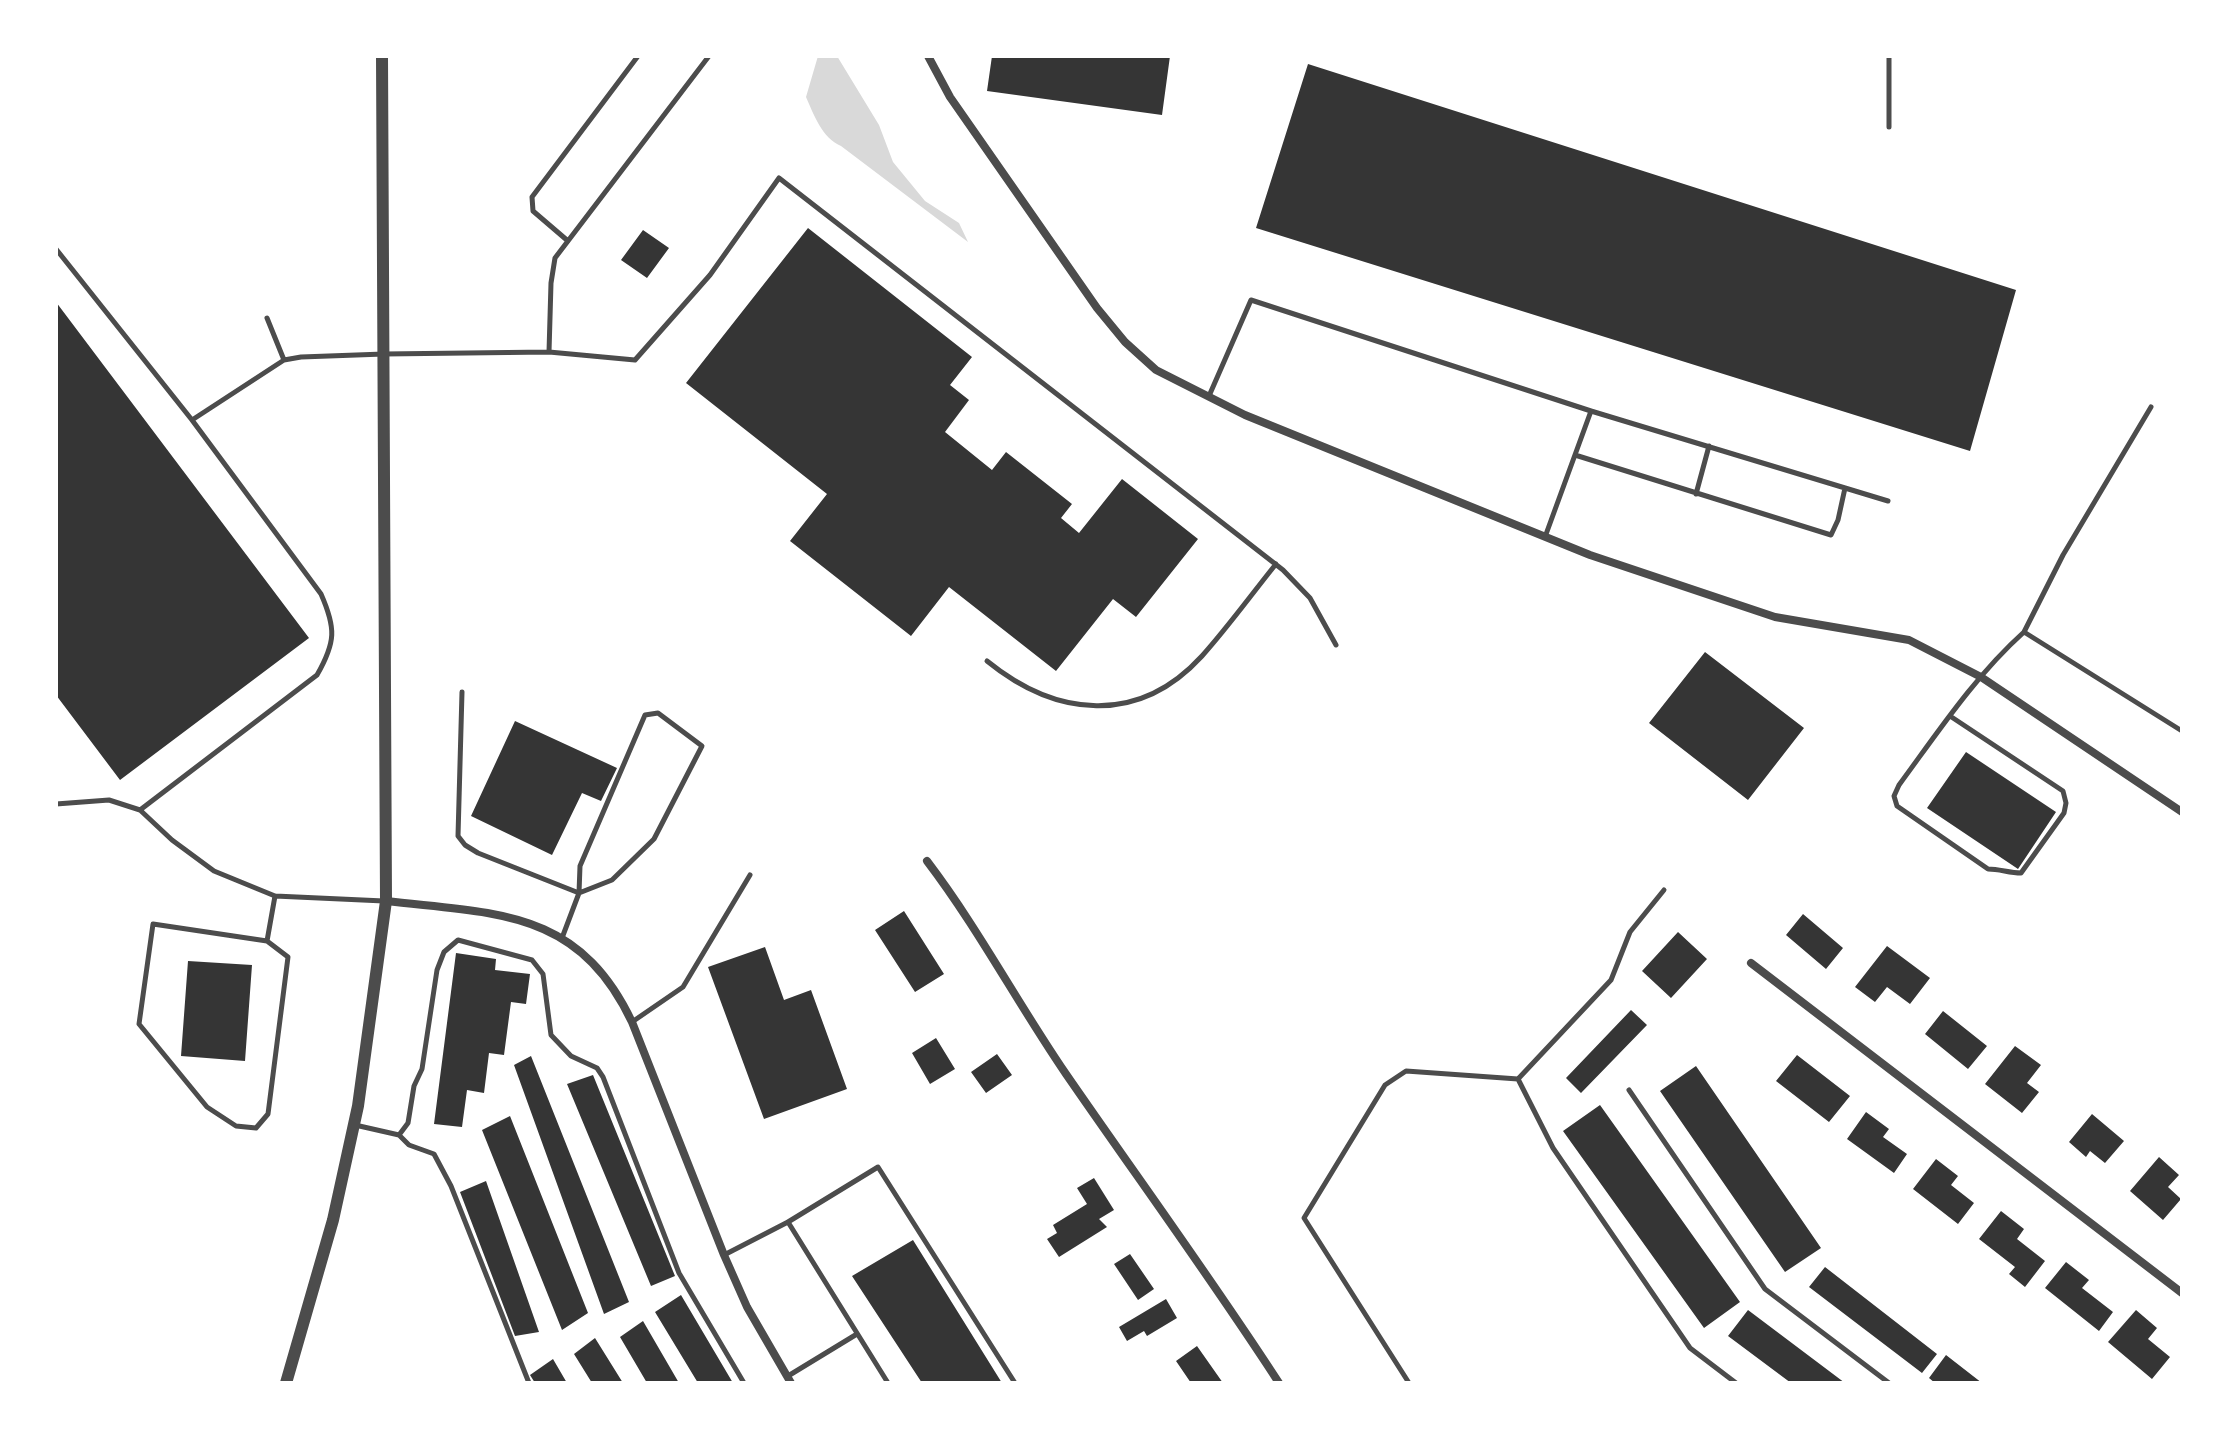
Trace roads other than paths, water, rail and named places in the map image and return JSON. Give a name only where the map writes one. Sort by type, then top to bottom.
[{"type":"street","points":[[286,1383],[333,1220],[354,1125],[386,901],[382,56]]},
{"type":"street","points":[[928,56],[950,97],[1097,308],[1125,342],[1156,370],[1245,415],[1590,555],[1775,617],[1909,640],[1981,677],[2182,812]]},
{"type":"street","points":[[927,861],[1059,1064],[1225,1299],[1279,1383]]},
{"type":"street","points":[[386,901],[506,915],[538,924],[588,957],[604,975],[621,998],[632,1022],[747,1307],[789,1380]]},
{"type":"street","points":[[1751,963],[2182,1293]]},
{"type":"lane","points":[[568,241],[533,211],[532,197],[638,56]]},
{"type":"lane","points":[[549,352],[555,258],[709,56]]},
{"type":"lane","points":[[1889,56],[1889,127]]},
{"type":"lane","points":[[192,420],[284,360],[384,354],[549,352],[635,360],[710,275],[779,178],[1276,564],[1310,598],[1336,645]]},
{"type":"lane","points":[[56,249],[192,420],[321,594],[330,615],[333,636],[328,656],[317,675],[140,810]]},
{"type":"lane","points":[[1209,397],[1251,300],[1591,411],[1888,501]]},
{"type":"lane","points":[[267,318],[284,360]]},
{"type":"lane","points":[[1950,716],[2063,791],[2066,803],[2064,813],[2021,873],[1988,869],[1897,806],[1894,796],[1950,716],[2001,653],[2024,632],[2063,555],[2151,407]]},
{"type":"lane","points":[[1545,537],[1591,411]]},
{"type":"lane","points":[[1696,494],[1709,446]]},
{"type":"lane","points":[[1575,455],[1831,535],[1838,520],[1845,488]]},
{"type":"lane","points":[[987,661],[1025,688],[1079,706],[1112,706],[1141,700],[1171,683],[1201,658],[1276,564]]},
{"type":"lane","points":[[2024,632],[2182,731]]},
{"type":"lane","points":[[462,692],[458,836],[478,853],[579,893],[612,880],[654,839],[702,746],[658,713],[645,715],[580,866],[579,893],[562,938]]},
{"type":"lane","points":[[56,804],[109,800],[140,810],[172,840],[214,871],[275,896],[386,901]]},
{"type":"lane","points":[[632,1022],[683,987],[750,875]]},
{"type":"lane","points":[[1518,1079],[1611,980],[1630,932],[1664,890]]},
{"type":"lane","points":[[267,941],[275,896]]},
{"type":"lane","points":[[153,924],[267,941],[288,957],[268,1114],[256,1128],[236,1126],[207,1107],[139,1024],[153,924]]},
{"type":"lane","points":[[399,1135],[408,1123],[414,1086],[422,1069],[437,970],[444,952],[458,940],[532,960],[543,974],[551,1035],[571,1056],[597,1068],[603,1077],[679,1273],[744,1383]]},
{"type":"lane","points":[[1409,1383],[1304,1218],[1385,1085],[1406,1071],[1518,1079]]},
{"type":"lane","points":[[1518,1079],[1553,1148],[1690,1348],[1736,1383]]},
{"type":"lane","points":[[1629,1090],[1765,1289],[1889,1383]]},
{"type":"lane","points":[[354,1125],[399,1135],[409,1145],[434,1154],[451,1186],[529,1383]]},
{"type":"lane","points":[[724,1255],[788,1222],[878,1167],[1015,1383]]},
{"type":"lane","points":[[788,1222],[888,1383]]},
{"type":"lane","points":[[789,1380],[857,1334]]}]
